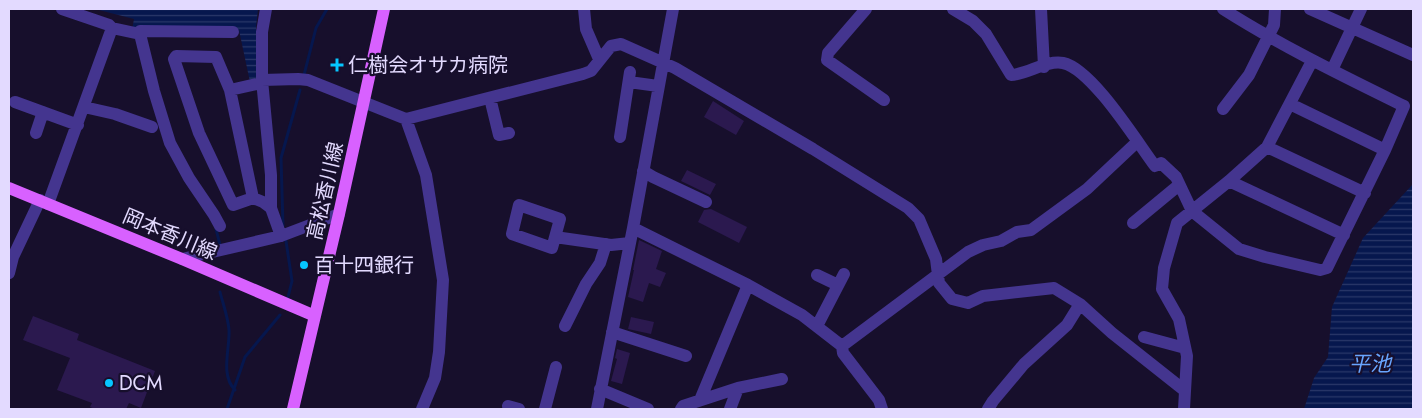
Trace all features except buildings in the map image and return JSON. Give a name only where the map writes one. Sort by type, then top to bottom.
[{"type":"main road","name":"高松香川線","points":[[293,409],[365,101],[384,9]]},
{"type":"main road","name":"岡本香川線","points":[[9,188],[315,316]]},
{"type":"street","points":[[62,9],[112,28],[140,34],[140,32],[233,32]]},
{"type":"street","points":[[266,9],[262,32],[262,80],[271,175],[271,208],[281,236]]},
{"type":"street","points":[[584,9],[586,30],[599,59]]},
{"type":"street","points":[[597,409],[633,228],[673,9]]},
{"type":"street","points":[[866,9],[828,53],[826,60],[884,100]]},
{"type":"street","points":[[953,9],[973,21],[986,34],[1011,75],[1056,63],[1064,63],[1076,69],[1096,86],[1155,166],[1161,163],[1176,177],[1192,211],[1240,249],[1320,270],[1327,268],[1365,193],[1404,106],[1267,37],[1223,9]]},
{"type":"street","points":[[1041,9],[1044,67]]},
{"type":"street","points":[[1223,109],[1249,75],[1274,25],[1275,9]]},
{"type":"street","points":[[1310,9],[1413,55]]},
{"type":"street","points":[[1332,70],[1361,9]]},
{"type":"street","points":[[9,272],[13,257],[44,202],[78,125],[112,28]]},
{"type":"street","points":[[140,34],[154,91],[170,143],[189,178],[220,226]]},
{"type":"street","points":[[230,90],[261,83],[262,80],[298,78],[365,101],[406,119],[583,74],[591,71],[611,46],[621,44],[675,68],[813,149],[908,208],[919,219],[936,259],[939,284],[952,299],[968,303],[983,296],[1054,288],[1080,304],[1112,333],[1184,390]]},
{"type":"street","points":[[253,198],[230,90],[216,57],[176,56],[174,59],[199,134],[233,205],[253,198],[271,208]]},
{"type":"street","points":[[1184,409],[1186,348],[1179,319],[1162,290],[1164,268],[1177,223],[1229,181],[1267,146],[1312,61]]},
{"type":"street","points":[[620,138],[629,77],[658,86]]},
{"type":"street","points":[[490,98],[499,135],[508,133]]},
{"type":"street","points":[[15,102],[78,125]]},
{"type":"street","points":[[1290,104],[1385,150]]},
{"type":"street","points":[[84,107],[115,114],[152,127]]},
{"type":"street","points":[[36,133],[43,112]]},
{"type":"street","points":[[406,119],[426,175],[443,280],[439,352],[435,378],[422,409]]},
{"type":"street","points":[[842,346],[968,252],[1017,232],[1031,230],[1046,220],[1087,189],[1137,142]]},
{"type":"street","points":[[1267,146],[1365,193]]},
{"type":"street","points":[[643,171],[706,202]]},
{"type":"street","points":[[1229,181],[1344,235]]},
{"type":"street","points":[[1133,223],[1179,185]]},
{"type":"street","points":[[182,259],[281,236],[339,214]]},
{"type":"street","points":[[633,228],[748,285],[802,315],[842,346],[843,353],[879,400],[882,409]]},
{"type":"street","points":[[555,237],[606,244],[630,243]]},
{"type":"street","points":[[565,326],[586,284],[600,263],[606,244]]},
{"type":"street","points":[[816,326],[841,280],[817,274]]},
{"type":"street","points":[[700,400],[748,285]]},
{"type":"street","points":[[988,409],[1024,364],[1067,325],[1080,304]]},
{"type":"street","points":[[612,332],[686,356]]},
{"type":"street","points":[[1144,337],[1186,348]]},
{"type":"street","points":[[545,409],[556,367]]},
{"type":"street","points":[[681,409],[683,406],[738,388],[782,379]]},
{"type":"street","points":[[600,388],[648,409]]},
{"type":"street","points":[[730,409],[738,388]]},
{"type":"water","points":[[95,9],[258,9],[256,27],[259,80],[250,82],[239,30],[132,30],[134,19]]},
{"type":"water","name":"平池","points":[[1413,184],[1413,409],[1304,409],[1314,378],[1328,357],[1332,307],[1363,238]]},
{"type":"waterway","points":[[304,75],[316,28],[327,9]]},
{"type":"waterway","points":[[283,226],[281,158],[300,90]]},
{"type":"waterway","points":[[216,229],[220,245]]},
{"type":"waterway","points":[[286,241],[292,281],[288,297]]},
{"type":"waterway","points":[[220,292],[227,315],[229,330],[228,377],[230,384],[235,390]]},
{"type":"waterway","points":[[227,409],[245,357],[280,315]]},
{"type":"place","name":"仁樹会オサカ病院","points":[[337,65]]},
{"type":"place","name":"百十四銀行","points":[[304,265]]},
{"type":"place","name":"DCM","points":[[109,383]]}]
